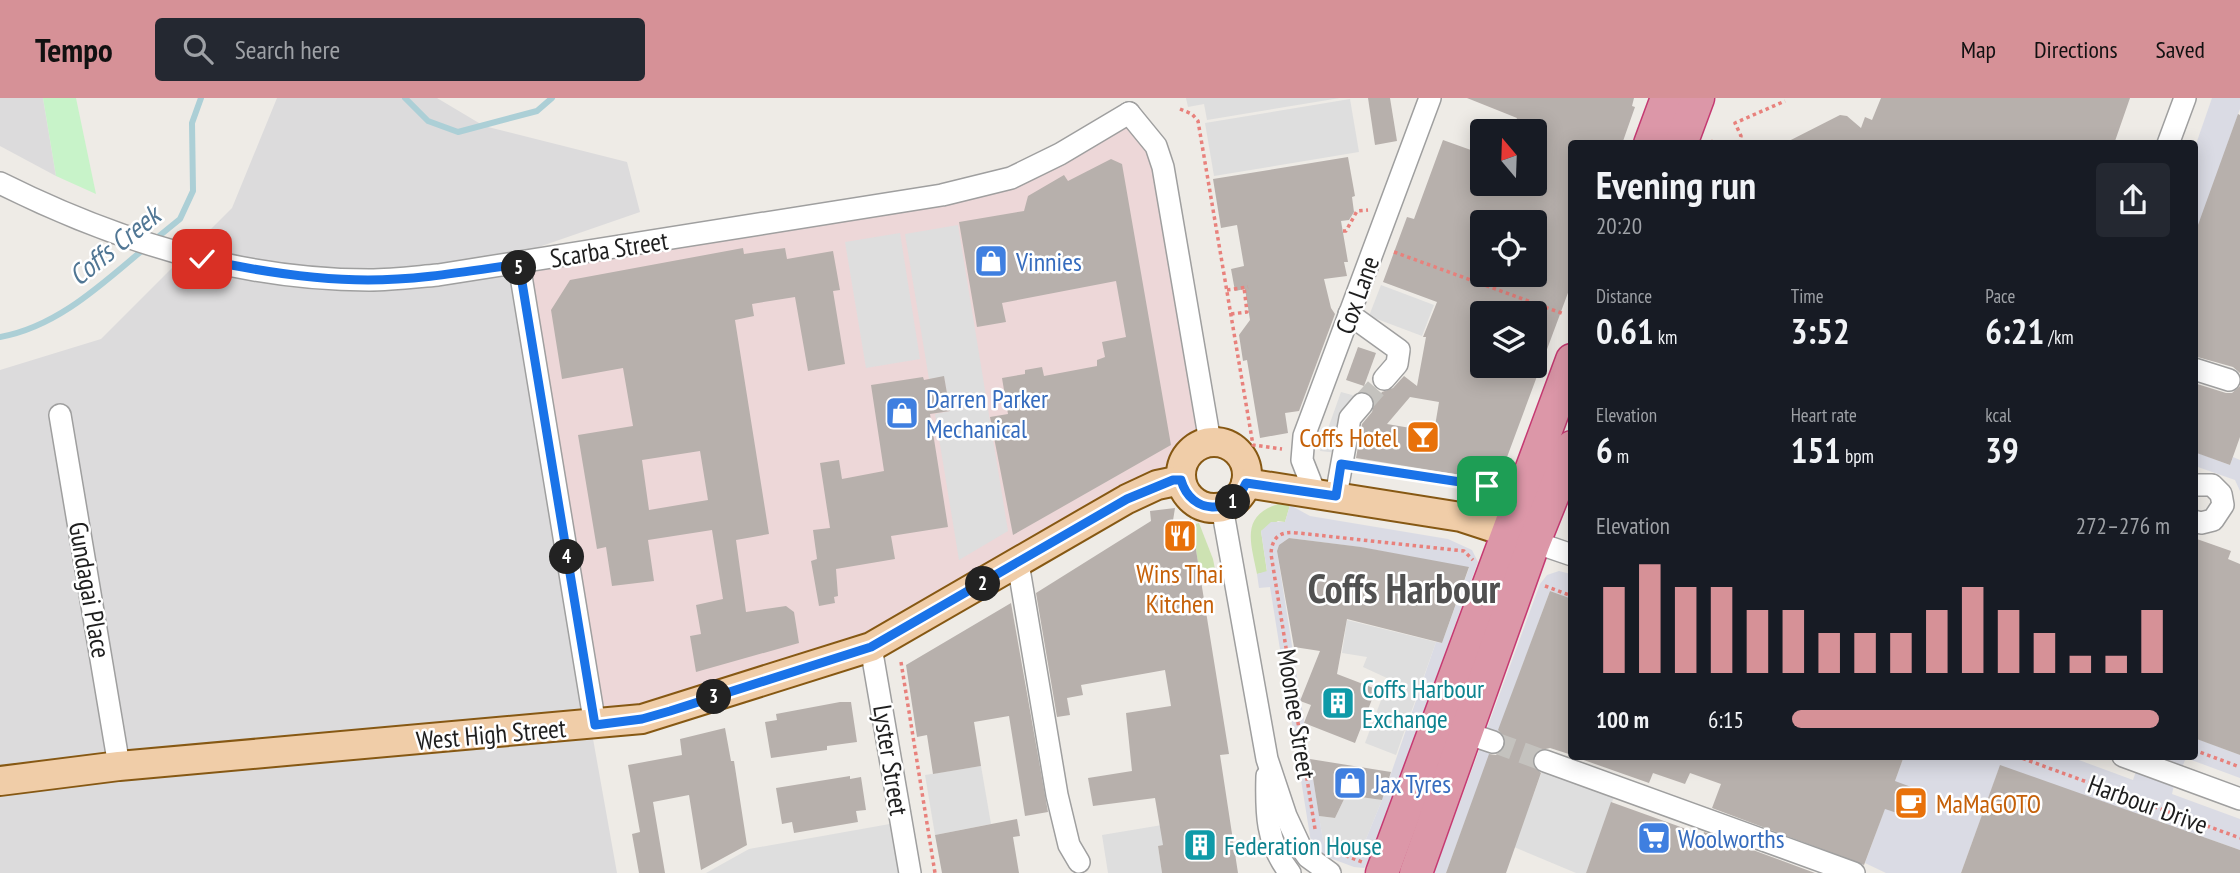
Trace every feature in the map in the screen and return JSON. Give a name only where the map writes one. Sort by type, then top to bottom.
[{"type":"highway","points":[[1651,140],[1667,98]]},
{"type":"highway","points":[[1696,140],[1698,98]]},
{"type":"highway","points":[[1416,873],[1480,738],[1521,537],[1568,374]]},
{"type":"highway","points":[[1373,868],[1521,537],[1568,454]]},
{"type":"main road","points":[[1210,442],[1221,442],[1240,453],[1245,462],[1246,483],[1238,498],[1222,507],[1203,506],[1195,502],[1188,495],[1181,480],[1184,461],[1191,451],[1210,442]]},
{"type":"main road","name":"West High Street","points":[[0,780],[119,766],[642,719],[871,647],[1127,499],[1157,485],[1181,480]]},
{"type":"main road","points":[[1246,483],[1461,517],[1521,537]]},
{"type":"street","name":"Cox Lane","points":[[1325,494],[1303,460],[1304,436],[1430,98]]},
{"type":"street","points":[[2169,140],[2185,98]]},
{"type":"street","points":[[1133,105],[1156,146],[1163,167],[1210,442]]},
{"type":"street","name":"Scarba Street","points":[[0,183],[55,211],[109,232],[202,259],[302,277],[369,280],[438,275],[519,264],[934,196],[1011,178],[1060,154],[1133,105]]},
{"type":"street","points":[[519,264],[595,725]]},
{"type":"street","points":[[1349,314],[1399,350],[1397,364],[1384,379]]},
{"type":"street","points":[[2198,370],[2228,380]]},
{"type":"street","points":[[1325,494],[1341,464],[1349,418],[1362,404]]},
{"type":"street","name":"Gundagai Place","points":[[60,415],[119,766]]},
{"type":"street","points":[[2198,485],[2207,484],[2217,489],[2231,514],[2207,523],[2198,522]]},
{"type":"street","name":"Moonee Street","points":[[1222,507],[1267,759]]},
{"type":"street","points":[[1521,537],[1568,554]]},
{"type":"street","points":[[1018,563],[1057,794],[1069,845],[1079,862]]},
{"type":"street","name":"Lyster Street","points":[[871,647],[910,873]]},
{"type":"street","points":[[1267,759],[1266,817],[1272,873]]},
{"type":"street","points":[[1267,759],[1286,816],[1300,846],[1308,857],[1330,873]]},
{"type":"street","name":"Harbour Drive","points":[[2134,760],[2240,799]]},
{"type":"street","points":[[1545,761],[1854,873]]},
{"type":"street","points":[[1269,833],[1276,852],[1290,873]]},
{"type":"path","points":[[1740,140],[1735,123],[1785,101]]},
{"type":"path","points":[[1180,108],[1192,114],[1198,121],[1253,444],[1288,450]]},
{"type":"path","points":[[1343,231],[1346,231],[1357,211]]},
{"type":"path","points":[[1394,252],[1562,313]]},
{"type":"path","points":[[1227,290],[1246,287],[1247,312],[1231,314]]},
{"type":"path","points":[[1341,464],[1492,487],[1500,483]]},
{"type":"path","name":"Moonee Street","points":[[1317,837],[1271,554],[1272,544],[1276,537],[1287,532],[1464,551],[1474,561]]},
{"type":"path","points":[[1545,586],[1568,595]]},
{"type":"path","points":[[901,662],[936,873]]},
{"type":"path","points":[[2198,751],[2240,767]]},
{"type":"path","name":"Harbour Drive","points":[[2028,760],[2240,838]]},
{"type":"path","points":[[1331,850],[1373,868]]},
{"type":"shaded area","points":[[0,98],[43,98],[56,176],[0,146]]},
{"type":"shaded area","points":[[277,98],[437,98],[484,126],[627,162],[640,212],[507,258],[617,873],[0,873],[0,370],[101,339],[232,208]]},
{"type":"shaded area","points":[[1186,98],[1340,98],[1207,120],[1204,104],[1188,107]]},
{"type":"shaded area","points":[[2212,98],[2240,98],[2240,109],[2198,228],[2198,140]]},
{"type":"shaded area","points":[[1350,99],[1359,152],[1214,176],[1205,123]]},
{"type":"shaded area","points":[[1129,113],[1156,146],[1210,442],[1191,451],[1181,471],[871,647],[595,725],[519,264],[1011,178]]},
{"type":"shaded area","points":[[958,225],[1008,531],[959,560],[935,414],[950,411],[944,377],[929,379],[905,234]]},
{"type":"shaded area","points":[[900,233],[920,359],[866,368],[845,242]]},
{"type":"shaded area","points":[[1381,285],[1434,305],[1422,336],[1369,316]]},
{"type":"shaded area","points":[[1341,392],[1352,395],[1368,409],[1360,420],[1355,455],[1320,451]]},
{"type":"shaded area","points":[[2198,453],[2230,465],[2233,457],[2240,460],[2240,491],[2235,480],[2198,467]]},
{"type":"shaded area","points":[[1290,505],[1310,516],[1448,539],[1472,550],[1478,562],[1370,859],[1364,868],[1319,854],[1312,845],[1270,587],[1259,588],[1257,574],[1267,571],[1261,531],[1271,522],[1285,522]],"holes":[[[1289,538],[1359,547],[1469,568],[1442,643],[1436,642],[1382,800],[1359,856],[1324,843],[1277,551],[1279,545]]]},
{"type":"shaded area","points":[[1559,571],[1568,573],[1568,598],[1550,591],[1446,873],[1434,873],[1540,584],[1547,575]]},
{"type":"shaded area","points":[[1347,620],[1436,642],[1396,755],[1365,743],[1389,679],[1363,667],[1367,657],[1342,653]]},
{"type":"shaded area","points":[[2198,739],[2240,755],[2240,778],[2191,760],[2198,760]]},
{"type":"shaded area","points":[[1903,760],[2079,760],[2133,780],[2136,771],[2174,785],[2172,794],[2240,819],[2240,850],[2000,766],[1961,873],[1886,873],[1865,863]]},
{"type":"shaded area","points":[[2162,760],[2185,760],[2182,767]]},
{"type":"shaded area","points":[[981,766],[991,824],[935,835],[925,775]]},
{"type":"shaded area","points":[[1544,766],[1615,794],[1586,873],[1576,873],[1514,847]]},
{"type":"shaded area","points":[[1346,795],[1382,800],[1359,856],[1324,843],[1322,834],[1319,816],[1335,818]]},
{"type":"shaded area","points":[[901,822],[910,873],[706,873],[749,849]]},
{"type":"shaded area","points":[[1168,824],[1173,844],[1158,846],[1162,873],[1108,873],[1102,835]]},
{"type":"green space","points":[[43,98],[76,98],[96,194],[56,176]]},
{"type":"green space","points":[[1278,504],[1290,505],[1285,522],[1278,521],[1261,531],[1267,572],[1257,574],[1251,541],[1253,523],[1266,509]]},
{"type":"green space","points":[[1199,523],[1213,559],[1217,579],[1201,581],[1192,525]]},
{"type":"building","points":[[1368,98],[1390,98],[1397,141],[1375,145]]},
{"type":"building","points":[[1467,98],[1634,98],[1632,106],[1635,107],[1623,140],[1568,140],[1568,293],[1547,349],[1547,301],[1470,301],[1470,378],[1536,378],[1500,476],[1492,480],[1356,458],[1362,424],[1372,412],[1375,401],[1382,392],[1393,388],[1404,376],[1417,386],[1426,337],[1423,337],[1437,302],[1383,282],[1407,217],[1414,219],[1443,140],[1470,150],[1470,196],[1547,196],[1547,119],[1517,119]],"holes":[[[1410,397],[1439,402],[1434,432],[1387,424]]]},
{"type":"building","points":[[1881,98],[2130,98],[2115,140],[1791,140],[1840,115],[1847,116],[1861,128],[1865,117],[1872,120]]},
{"type":"building","points":[[2238,114],[2240,373],[2233,367],[2198,357],[2198,225]]},
{"type":"building","points":[[1348,157],[1355,196],[1352,197],[1354,212],[1349,220],[1341,221],[1348,262],[1344,262],[1347,276],[1324,279],[1335,314],[1299,411],[1285,413],[1288,433],[1260,438],[1247,360],[1243,361],[1239,335],[1250,320],[1245,289],[1235,291],[1231,269],[1244,266],[1237,225],[1221,228],[1213,179]]},
{"type":"building","points":[[1111,159],[1122,164],[1171,445],[1013,535],[990,417],[1008,414],[1002,378],[1025,374],[1025,370],[1042,367],[1044,376],[1097,366],[1097,360],[1105,357],[1102,342],[1126,337],[1116,281],[1002,303],[1006,322],[977,327],[959,222],[1024,211],[1028,196],[1064,175],[1068,181]]},
{"type":"building","points":[[743,248],[744,254],[785,248],[787,259],[833,251],[840,290],[833,291],[845,364],[808,371],[795,297],[752,304],[754,316],[735,320],[769,534],[736,540],[746,612],[786,606],[794,612],[799,643],[696,672],[690,636],[701,634],[696,605],[723,599],[712,530],[648,540],[654,581],[612,586],[606,547],[597,549],[578,435],[633,426],[623,368],[562,379],[551,310],[570,280]],"holes":[[[700,451],[708,500],[649,510],[642,460]]]},
{"type":"building","points":[[1358,347],[1376,353],[1364,386],[1346,380]]},
{"type":"building","points":[[944,376],[950,411],[930,414],[948,527],[891,536],[895,559],[836,569],[838,596],[834,597],[835,603],[819,606],[811,561],[817,559],[813,530],[830,528],[820,463],[839,460],[842,479],[884,471],[871,385]]},
{"type":"building","points":[[2198,384],[2226,393],[2232,393],[2240,386],[2240,437],[2230,465],[2198,453]]},
{"type":"building","points":[[1175,508],[1171,533],[1191,519],[1229,754],[1220,755],[1238,873],[1162,873],[1158,846],[1163,845],[1155,798],[1093,806],[1088,778],[1132,771],[1126,713],[1171,706],[1165,670],[1081,685],[1083,695],[1067,698],[1070,715],[1057,717],[1036,593],[1151,521],[1150,511]]},
{"type":"building","points":[[1289,538],[1361,547],[1469,567],[1442,643],[1347,619],[1337,674],[1376,689],[1355,743],[1304,723],[1311,705],[1300,701],[1320,651],[1294,647],[1277,551],[1279,545]]},
{"type":"building","points":[[2198,539],[2231,551],[2228,559],[2240,564],[2240,755],[2198,739]]},
{"type":"building","points":[[1550,591],[1568,598],[1568,754],[1550,748],[1537,751],[1533,756],[1532,764],[1541,773],[1506,873],[1446,873],[1489,754],[1496,755],[1505,747],[1506,739],[1498,730]]},
{"type":"building","points":[[1011,603],[1048,812],[1025,816],[1009,716],[974,722],[981,766],[933,774],[927,735],[917,737],[906,665]]},
{"type":"building","points":[[851,702],[857,742],[827,746],[827,750],[771,758],[765,722],[777,720],[776,714]]},
{"type":"building","points":[[725,728],[731,761],[734,761],[747,845],[701,870],[689,795],[653,802],[665,873],[639,873],[632,834],[640,832],[628,765],[682,755],[680,739]]},
{"type":"building","name":"Jax Tyres","points":[[1310,759],[1391,772],[1382,800],[1346,795],[1335,818],[1319,816]]},
{"type":"building","points":[[1584,760],[1903,760],[1895,781],[1922,791],[1912,818],[1885,809],[1864,865],[1712,808],[1721,784],[1690,773],[1685,784],[1653,773],[1649,783]]},
{"type":"building","points":[[2000,765],[2240,850],[2240,873],[1961,873]]},
{"type":"building","points":[[850,776],[850,779],[861,777],[866,810],[856,811],[858,822],[794,833],[792,822],[782,824],[776,788]]},
{"type":"building","name":"Woolworths","points":[[1611,802],[1703,835],[1704,832],[1815,873],[1586,873]]},
{"type":"building","points":[[1017,819],[1020,836],[1013,837],[1019,873],[942,873],[935,835]]},
{"type":"waterway","name":"Coffs Creek","points":[[153,241],[180,219],[193,191],[192,123],[201,98]]},
{"type":"waterway","name":"Coffs Creek","points":[[405,98],[428,121],[458,132],[537,111],[552,98]]},
{"type":"waterway","name":"Coffs Creek","points":[[0,337],[21,332],[60,314],[145,248]]},
{"type":"tunnel","points":[[1362,404],[1384,379]]},
{"type":"tunnel","points":[[1493,742],[1545,761]]},
{"type":"place","name":"Vinnies","points":[[991,261]]},
{"type":"place","name":"Darren Parker Mechanical","points":[[902,413]]},
{"type":"place","name":"Coffs Hotel","points":[[1423,437]]},
{"type":"place","name":"Wins Thai Kitchen","points":[[1180,536]]},
{"type":"place","name":"Coffs Harbour Exchange","points":[[1338,703]]},
{"type":"place","name":"Jax Tyres","points":[[1350,783]]},
{"type":"place","name":"MaMaGOTO","points":[[1911,803]]},
{"type":"place","name":"Woolworths","points":[[1654,838]]},
{"type":"place","name":"Federation House","points":[[1200,845]]},
{"type":"district","name":"Coffs Harbour","points":[[1404,588]]},
{"type":"route","points":[[202,259],[302,277],[369,280],[438,275],[519,264],[595,725],[642,719],[871,647],[1127,499],[1173,480],[1181,480],[1188,495],[1195,502],[1213,508],[1222,507],[1238,498],[1246,483],[1336,496],[1341,464],[1487,486]]}]
